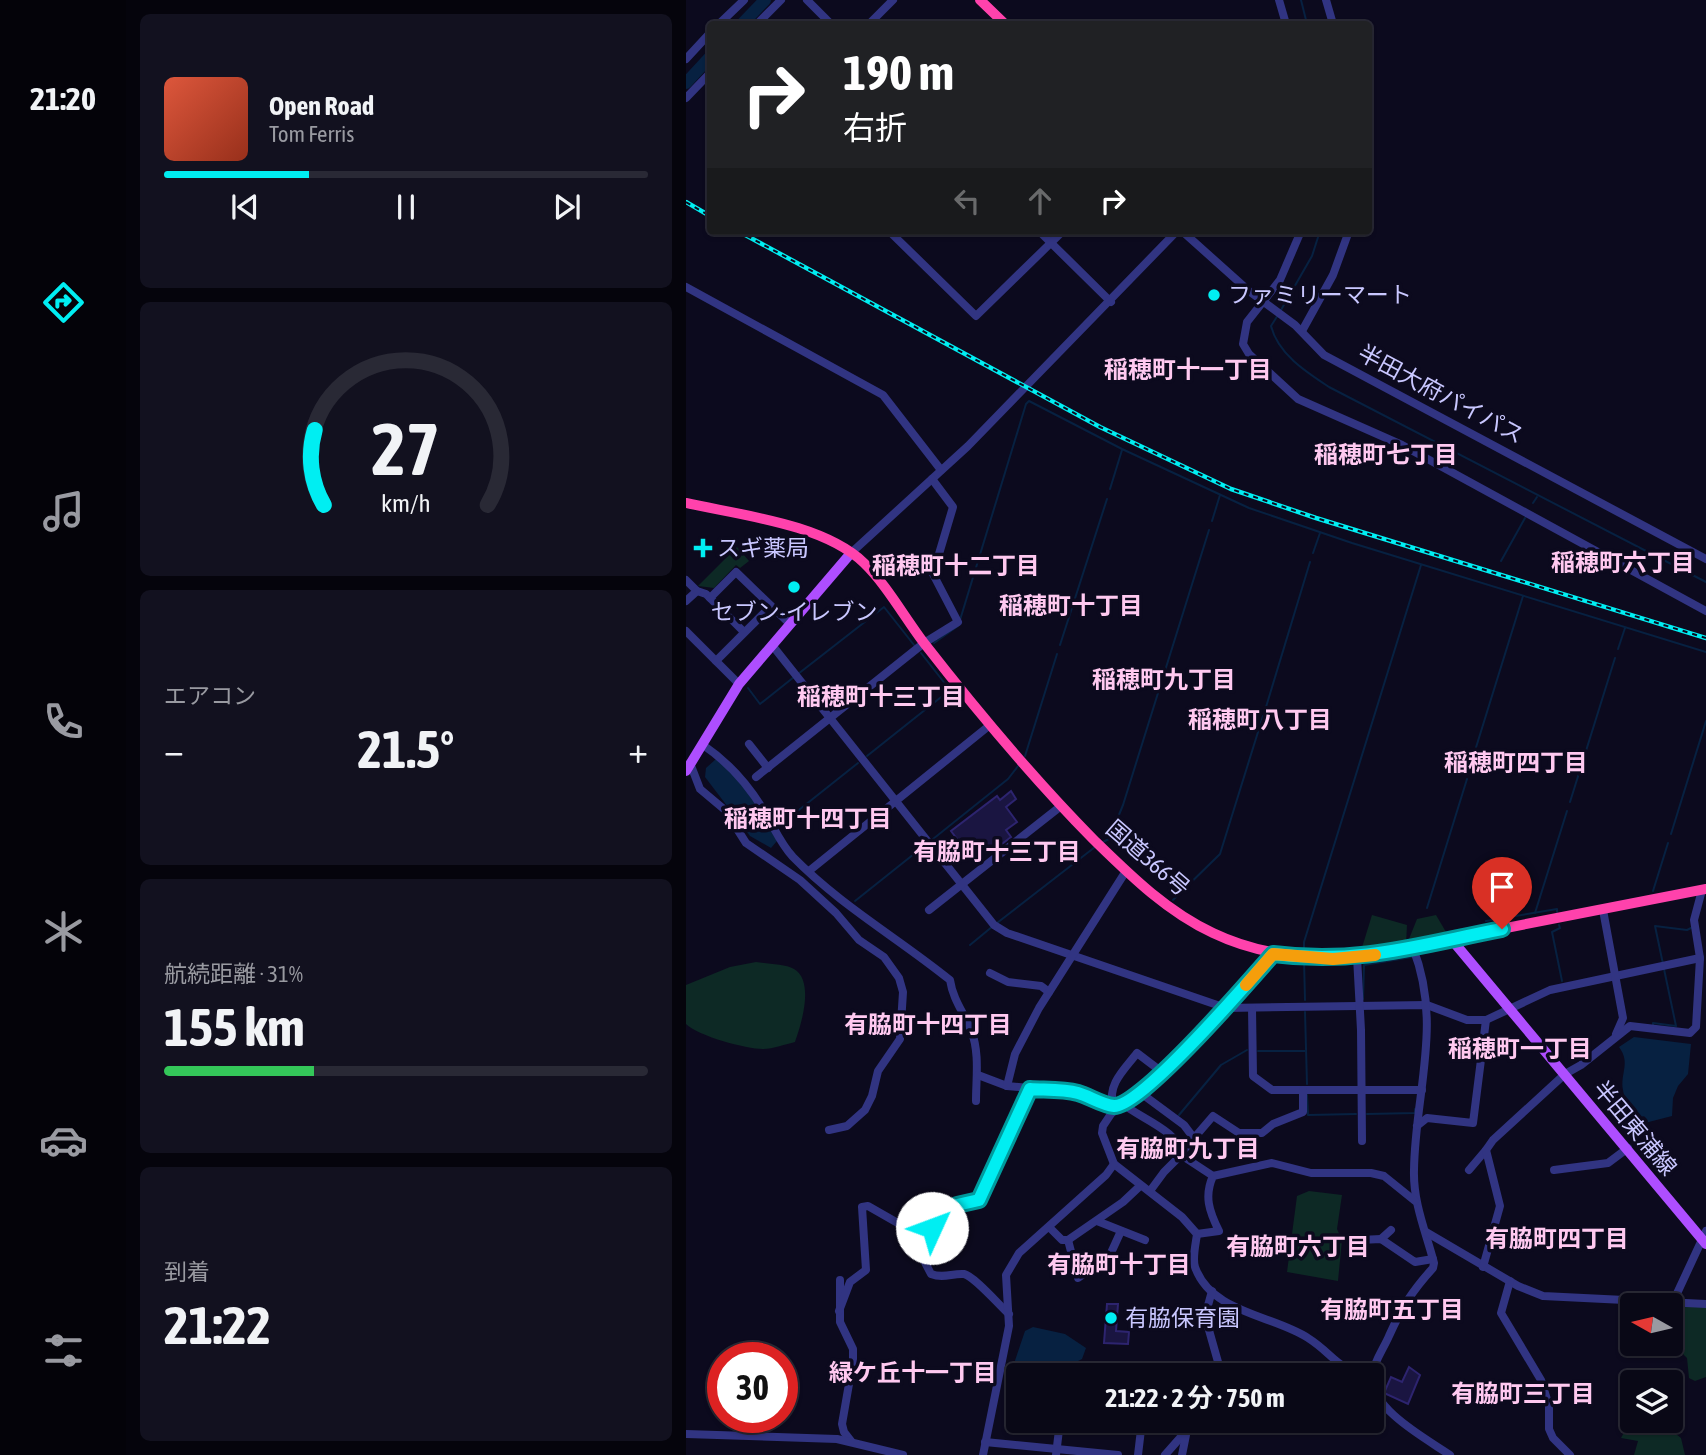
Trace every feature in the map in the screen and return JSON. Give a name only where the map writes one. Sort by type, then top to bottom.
[{"type":"highway","points":[[980,0],[1002,21]]},
{"type":"highway","name":"国道366号","points":[[686,503],[820,534],[864,563],[990,725],[1099,845],[1155,897],[1201,927],[1237,943],[1273,954],[1304,958],[1357,957],[1704,890]]},
{"type":"main road","points":[[687,768],[739,684],[851,553]]},
{"type":"main road","name":"半田東浦線","points":[[1452,940],[1705,1238]]},
{"type":"street","points":[[760,21],[781,0]]},
{"type":"street","points":[[807,0],[828,21]]},
{"type":"street","points":[[872,21],[893,0]]},
{"type":"street","points":[[1279,0],[1285,21]]},
{"type":"street","points":[[1326,0],[1333,21]]},
{"type":"street","points":[[722,21],[738,2]]},
{"type":"street","points":[[686,59],[707,36]]},
{"type":"street","points":[[686,98],[707,76]]},
{"type":"street","points":[[893,235],[976,316],[1059,235]]},
{"type":"street","points":[[1043,235],[1111,302]]},
{"type":"street","points":[[851,553],[968,446],[1175,235]]},
{"type":"street","name":"半田大府パイパス","points":[[1184,235],[1298,328],[1324,355],[1706,559]]},
{"type":"street","points":[[1298,235],[1280,280],[1266,301],[1247,321],[1244,344],[1249,354],[1298,399],[1402,445],[1706,611]]},
{"type":"street","points":[[1298,328],[1333,275],[1348,235]]},
{"type":"street","points":[[686,287],[883,395],[940,470]]},
{"type":"street","points":[[756,777],[924,643],[958,622],[933,574],[953,508],[932,479]]},
{"type":"street","points":[[710,598],[736,572],[790,624]]},
{"type":"street","points":[[686,580],[710,598],[744,632]]},
{"type":"street","points":[[686,601],[696,590]]},
{"type":"street","points":[[716,661],[771,606]]},
{"type":"street","points":[[686,631],[739,684]]},
{"type":"street","points":[[772,645],[994,925],[1007,933],[1073,957],[1226,1008],[1424,1005],[1467,1020],[1486,1020],[1550,990],[1700,958]]},
{"type":"street","points":[[809,871],[990,725]]},
{"type":"street","points":[[749,744],[768,768]]},
{"type":"street","points":[[703,745],[730,764],[765,812],[782,844],[809,871],[857,912],[950,980],[953,998],[970,1028],[978,1075],[976,1101]]},
{"type":"street","points":[[687,768],[700,789],[724,810],[746,843],[768,857],[836,913],[859,940],[884,957],[900,978],[903,992],[900,1040],[878,1071],[872,1097],[864,1110],[852,1122],[829,1130]]},
{"type":"street","points":[[929,910],[1061,806]]},
{"type":"street","points":[[768,857],[782,844]]},
{"type":"street","points":[[1007,1086],[1016,1054],[1049,992],[1126,871]]},
{"type":"street","points":[[1469,1170],[1511,1121],[1565,1074],[1581,1065],[1630,1026],[1690,1033],[1696,1027],[1703,979],[1694,920],[1704,890]]},
{"type":"street","points":[[1603,910],[1623,1018],[1615,1037]]},
{"type":"street","points":[[1377,1363],[1404,1302],[1433,1268],[1426,1232],[1415,1201],[1414,1168],[1419,1090],[1428,1051],[1424,975],[1413,948]]},
{"type":"street","points":[[1273,954],[1226,1008],[1162,1072],[1111,1114],[1102,1129],[1114,1164],[1186,1221],[1197,1234],[1194,1265],[1212,1291],[1240,1310],[1308,1337],[1339,1363]]},
{"type":"street","points":[[1357,957],[1362,1141]]},
{"type":"street","points":[[990,973],[1008,982],[1041,986],[1049,992]]},
{"type":"street","points":[[1251,1008],[1253,1076],[1272,1090],[1419,1090]]},
{"type":"street","points":[[1417,1126],[1427,1118],[1473,1123],[1486,1020]]},
{"type":"street","points":[[1113,1106],[1111,1099],[1115,1081],[1137,1053],[1162,1072]]},
{"type":"street","points":[[978,1075],[1007,1086],[1076,1092],[1113,1106],[1124,1104]]},
{"type":"street","points":[[1009,1314],[969,1275],[943,1278],[929,1272],[917,1247],[957,1205],[979,1200],[1030,1089]]},
{"type":"street","points":[[1150,1191],[1213,1116],[1239,1132],[1262,1133],[1273,1124],[1303,1112],[1303,1090]]},
{"type":"street","points":[[1138,1091],[1184,1125],[1193,1137]]},
{"type":"street","points":[[1124,1104],[1136,1115],[1167,1132],[1181,1154],[1213,1176],[1272,1163],[1311,1173],[1371,1173],[1384,1177],[1415,1201]]},
{"type":"street","points":[[1554,1170],[1608,1163],[1628,1148]]},
{"type":"street","points":[[1483,1267],[1500,1206],[1486,1150]]},
{"type":"street","points":[[983,1455],[1009,1314],[1005,1281],[1007,1269],[1019,1253],[1106,1175],[1114,1164]]},
{"type":"street","points":[[1197,1234],[1219,1231],[1209,1208],[1207,1195],[1213,1176]]},
{"type":"street","points":[[1049,1227],[1062,1240],[1068,1240],[1097,1221],[1140,1186]]},
{"type":"street","points":[[839,1311],[849,1282],[866,1270],[862,1207],[869,1206],[896,1222],[927,1234]]},
{"type":"street","points":[[1097,1221],[1145,1241]]},
{"type":"street","points":[[1381,1239],[1391,1230]]},
{"type":"street","points":[[1068,1240],[1078,1278],[1110,1255],[1121,1231]]},
{"type":"street","points":[[1426,1232],[1510,1282],[1543,1296],[1620,1300]]},
{"type":"street","points":[[1678,1293],[1705,1238]]},
{"type":"street","points":[[1360,1240],[1381,1239],[1415,1262],[1433,1259]]},
{"type":"street","points":[[840,1280],[840,1322],[853,1349],[842,1424],[851,1441]]},
{"type":"street","points":[[1510,1282],[1501,1313],[1541,1380],[1549,1406],[1549,1429],[1553,1438],[1570,1455]]},
{"type":"street","points":[[1212,1291],[1205,1316],[1218,1363]]},
{"type":"street","points":[[1684,1303],[1706,1304]]},
{"type":"street","points":[[1384,1403],[1401,1422],[1450,1455]]},
{"type":"street","points":[[1056,1452],[1058,1433]]},
{"type":"street","points":[[1138,1455],[1141,1433]]},
{"type":"street","points":[[686,1434],[802,1436],[851,1441],[903,1455]]},
{"type":"street","points":[[1165,1455],[1186,1434]]},
{"type":"street","points":[[1182,1455],[1186,1434]]},
{"type":"street","points":[[985,1442],[1056,1452],[1118,1455]]},
{"type":"green space","points":[[737,547],[749,561],[740,568],[736,565],[714,588],[698,586]]},
{"type":"green space","points":[[1372,915],[1407,925],[1406,944],[1360,954]]},
{"type":"green space","points":[[1436,915],[1446,932],[1409,939],[1417,919]]},
{"type":"green space","points":[[756,962],[790,967],[800,975],[804,983],[805,1004],[795,1042],[771,1048],[755,1048],[711,1037],[686,1024],[686,985],[730,967]]},
{"type":"green space","points":[[1309,1191],[1342,1195],[1337,1229],[1342,1240],[1338,1281],[1287,1272],[1297,1196]]},
{"type":"green space","points":[[1684,1305],[1706,1307],[1706,1377],[1695,1381],[1689,1378],[1687,1358],[1684,1355]]},
{"type":"green space","points":[[1624,1433],[1675,1433],[1681,1438],[1685,1455],[1634,1455],[1638,1441],[1621,1438]]},
{"type":"water","points":[[716,759],[743,786],[758,808],[777,841],[771,848],[750,836],[705,777],[706,768]]},
{"type":"water","points":[[1634,1037],[1691,1044],[1688,1074],[1678,1086],[1673,1098],[1672,1116],[1637,1125],[1625,1100],[1622,1084],[1625,1063],[1619,1047]]},
{"type":"water","points":[[1033,1327],[1065,1334],[1086,1348],[1082,1359],[1074,1363],[1014,1363],[1025,1331]]},
{"type":"building","points":[[1011,791],[1016,799],[1006,807],[1017,822],[1006,830],[1011,837],[990,853],[984,844],[970,856],[951,831],[997,796],[1000,800]]},
{"type":"building","name":"有脇保育園","points":[[1107,1304],[1118,1304],[1116,1331],[1129,1332],[1128,1344],[1104,1343]]},
{"type":"building","points":[[1409,1367],[1420,1375],[1408,1404],[1384,1393],[1391,1377],[1402,1382]]},
{"type":"waterway","points":[[745,21],[765,0]]},
{"type":"waterway","points":[[1301,0],[1306,21]]},
{"type":"waterway","points":[[686,83],[707,60]]},
{"type":"waterway","points":[[1281,310],[1312,256],[1319,235]]},
{"type":"waterway","points":[[1278,315],[1271,326],[1286,354],[1329,387],[1706,582]]},
{"type":"waterway","points":[[960,620],[1029,401],[1122,449],[1249,508],[1352,543],[1706,652]]},
{"type":"waterway","points":[[1110,489],[1122,450]]},
{"type":"waterway","points":[[1212,521],[1220,495]]},
{"type":"waterway","points":[[1533,503],[1537,497]]},
{"type":"waterway","points":[[1060,645],[1107,499]]},
{"type":"waterway","points":[[1501,561],[1525,518]]},
{"type":"waterway","points":[[1103,842],[1109,839],[1123,805],[1209,530]]},
{"type":"waterway","points":[[1313,553],[1320,533]]},
{"type":"waterway","points":[[1266,707],[1310,562]]},
{"type":"waterway","points":[[1304,951],[1304,942],[1421,565]]},
{"type":"waterway","points":[[1469,770],[1523,596]]},
{"type":"waterway","points":[[798,674],[884,607],[914,645]]},
{"type":"waterway","points":[[934,643],[958,626]]},
{"type":"waterway","points":[[1618,649],[1625,628]]},
{"type":"waterway","points":[[867,756],[950,690],[921,653]]},
{"type":"waterway","points":[[1025,756],[1057,654]]},
{"type":"waterway","points":[[1570,802],[1615,658]]},
{"type":"waterway","points":[[748,688],[760,704],[794,677]]},
{"type":"waterway","points":[[1173,900],[1220,854],[1263,716]]},
{"type":"waterway","points":[[1671,834],[1706,721]]},
{"type":"waterway","points":[[785,821],[858,763]]},
{"type":"waterway","points":[[933,839],[1008,779],[1018,766]]},
{"type":"waterway","points":[[1427,908],[1467,779]]},
{"type":"waterway","points":[[1535,913],[1567,811]]},
{"type":"waterway","points":[[1653,891],[1668,843]]},
{"type":"waterway","points":[[855,901],[924,846]]},
{"type":"waterway","points":[[997,923],[1095,847]]},
{"type":"waterway","points":[[1486,921],[1557,909],[1557,912]]},
{"type":"waterway","points":[[1559,925],[1560,928],[1552,932],[1562,981]]},
{"type":"waterway","points":[[970,945],[993,926]]},
{"type":"waterway","points":[[1663,964],[1655,926],[1687,930],[1691,928]]},
{"type":"waterway","points":[[1363,999],[1364,965],[1412,957]]},
{"type":"waterway","points":[[1304,960],[1305,1000]]},
{"type":"waterway","points":[[1653,1027],[1653,1023],[1676,1026],[1664,969]]},
{"type":"waterway","points":[[1305,1012],[1307,1084]]},
{"type":"waterway","points":[[1179,1115],[1221,1065],[1247,1050]]},
{"type":"waterway","points":[[1258,1051],[1305,1051]]},
{"type":"waterway","points":[[1307,1095],[1308,1115],[1356,1114]]},
{"type":"waterway","points":[[1367,1114],[1415,1113],[1415,1109]]},
{"type":"railway","points":[[686,202],[707,214]]},
{"type":"railway","points":[[745,235],[1100,427],[1231,489],[1316,518],[1706,638]]},
{"type":"slow traffic","points":[[1246,985],[1273,954],[1333,959],[1375,955]]},
{"type":"place","name":"ファミリーマート","points":[[1214,295]]},
{"type":"place","name":"スギ薬局","points":[[703,548]]},
{"type":"place","name":"セブン-イレブン","points":[[794,587]]},
{"type":"place","name":"有脇保育園","points":[[1111,1318]]},
{"type":"district","name":"稲穂町十一丁目","points":[[1188,369]]},
{"type":"district","name":"稲穂町七丁目","points":[[1386,454]]},
{"type":"district","name":"稲穂町六丁目","points":[[1623,562]]},
{"type":"district","name":"稲穂町十二丁目","points":[[956,565]]},
{"type":"district","name":"稲穂町十丁目","points":[[1071,605]]},
{"type":"district","name":"稲穂町九丁目","points":[[1164,679]]},
{"type":"district","name":"稲穂町十三丁目","points":[[881,696]]},
{"type":"district","name":"稲穂町八丁目","points":[[1260,719]]},
{"type":"district","name":"稲穂町四丁目","points":[[1516,762]]},
{"type":"district","name":"稲穂町十四丁目","points":[[808,818]]},
{"type":"district","name":"有脇町十三丁目","points":[[997,851]]},
{"type":"district","name":"有脇町十四丁目","points":[[928,1024]]},
{"type":"district","name":"稲穂町一丁目","points":[[1520,1048]]},
{"type":"district","name":"有脇町九丁目","points":[[1188,1148]]},
{"type":"district","name":"有脇町四丁目","points":[[1557,1238]]},
{"type":"district","name":"有脇町六丁目","points":[[1298,1246]]},
{"type":"district","name":"有脇町十丁目","points":[[1119,1264]]},
{"type":"district","name":"有脇町五丁目","points":[[1392,1309]]},
{"type":"district","name":"緑ケ丘十一丁目","points":[[913,1372]]},
{"type":"district","name":"有脇町三丁目","points":[[1523,1393]]},
{"type":"route","points":[[932,1228],[957,1205],[979,1200],[1030,1089],[1076,1092],[1113,1106],[1124,1104],[1184,1051],[1273,954],[1333,959],[1385,954],[1502,929]]}]
